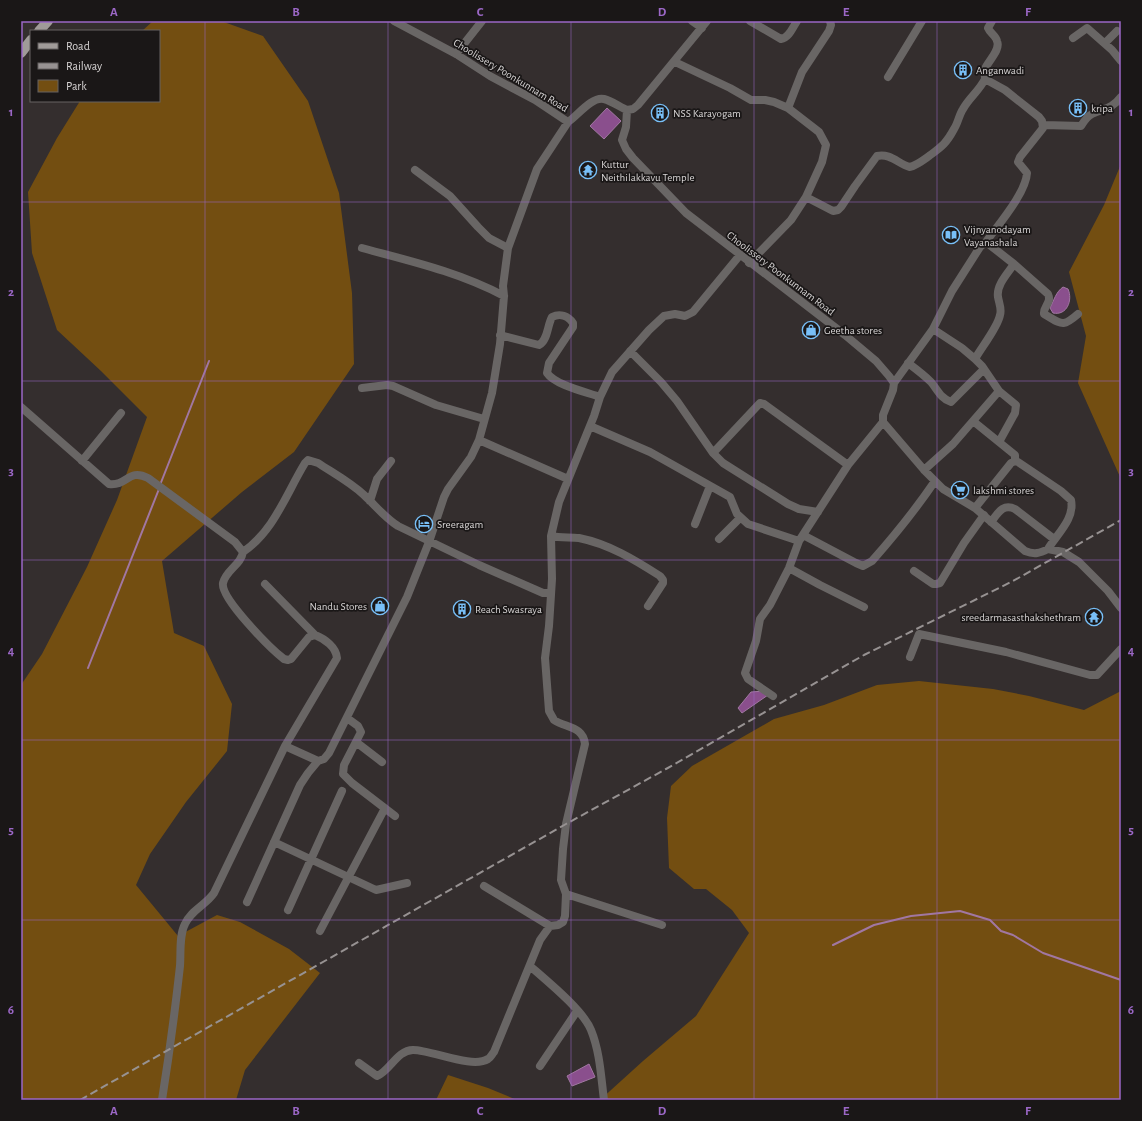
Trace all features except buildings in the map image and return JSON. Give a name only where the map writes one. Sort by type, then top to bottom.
[{"type":"main road","points":[[40,30],[48,21]]},
{"type":"main road","points":[[21,53],[30,41]]},
{"type":"street","name":"Choolissery Poonkunnam Road","points":[[394,21],[456,54],[490,76],[535,100],[568,122],[586,106],[594,101],[603,99],[627,110],[626,127],[622,140],[626,149],[654,182],[686,214],[845,335],[876,362],[894,383]]},
{"type":"street","points":[[456,54],[482,21]]},
{"type":"street","points":[[692,21],[702,28]]},
{"type":"street","points":[[627,110],[633,109],[638,105],[708,21]]},
{"type":"street","points":[[750,21],[781,39],[784,39],[787,36],[797,21]]},
{"type":"street","points":[[788,108],[802,72],[832,25],[830,21]]},
{"type":"street","points":[[888,77],[922,21]]},
{"type":"street","points":[[806,197],[833,212],[841,207],[878,156],[883,155],[890,157],[910,167],[916,165],[939,150],[955,129],[962,111],[969,100],[981,87],[985,79],[985,71],[997,49],[998,44],[996,38],[988,28],[992,21]]},
{"type":"street","points":[[1073,38],[1087,28],[1105,43],[1121,61]]},
{"type":"street","points":[[1105,43],[1117,31]]},
{"type":"street","points":[[675,62],[730,88],[751,100],[765,100],[788,108],[819,132],[826,145],[822,162],[806,197],[791,220],[749,262]]},
{"type":"street","points":[[985,79],[1005,90],[1039,117],[1044,125]]},
{"type":"street","points":[[1044,125],[1080,126],[1090,114],[1109,108],[1116,104],[1121,97]]},
{"type":"street","points":[[247,902],[300,785],[318,761],[324,759],[330,752],[407,597],[429,542],[444,497],[471,457],[479,440],[492,393],[500,344],[504,296],[503,286],[508,248],[537,169],[547,151],[568,122]]},
{"type":"street","points":[[773,696],[748,679],[745,673],[756,641],[760,619],[770,605],[789,568],[801,538],[848,465],[883,422],[894,383],[933,329],[952,291],[980,247],[986,242],[1017,198],[1023,186],[1027,172],[1018,162],[1020,157],[1040,133],[1044,125]]},
{"type":"street","points":[[415,170],[450,196],[489,238],[508,248]]},
{"type":"street","points":[[986,242],[1048,294],[1050,298],[1049,302],[1044,308],[1044,314],[1062,324],[1068,322],[1078,314]]},
{"type":"street","points":[[362,248],[441,269],[466,278],[504,296]]},
{"type":"street","points":[[484,886],[550,926],[558,925],[563,922],[565,916],[566,894],[561,880],[566,824],[585,744],[584,737],[579,731],[554,720],[549,711],[545,658],[553,570],[551,536],[559,502],[590,426],[600,397],[612,372],[649,330],[664,316],[676,314],[685,316],[693,312],[740,255]]},
{"type":"street","points":[[974,359],[998,322],[1001,312],[997,295],[998,290],[1014,264]]},
{"type":"street","points":[[500,335],[539,345],[545,339],[552,317],[559,315],[565,317],[573,323],[573,327],[549,362],[547,373],[549,377],[559,382],[600,397]]},
{"type":"street","points":[[933,329],[962,348],[984,369],[999,391],[1016,405],[1017,409],[999,442]]},
{"type":"street","points":[[630,351],[661,382],[677,401],[713,453],[723,463],[781,500],[799,509],[818,512]]},
{"type":"street","points":[[908,363],[932,384],[939,393],[951,402],[984,369]]},
{"type":"street","points":[[362,388],[387,385],[393,386],[436,405],[484,419]]},
{"type":"street","points":[[924,470],[953,444],[999,391]]},
{"type":"street","points":[[713,453],[760,403],[764,404],[848,465]]},
{"type":"street","points":[[21,407],[109,484],[115,485],[134,474],[141,474],[235,542],[243,552]]},
{"type":"street","points":[[82,461],[121,413]]},
{"type":"street","points":[[883,422],[924,470],[943,489],[975,508],[1025,552],[1039,554],[1048,549],[1065,525],[1071,510],[1071,500],[1061,491],[1015,461],[1014,455],[973,421]]},
{"type":"street","points":[[590,426],[650,452],[730,497],[737,514],[748,524],[801,538],[863,566],[872,561],[895,535],[935,482]]},
{"type":"street","points":[[479,440],[568,480]]},
{"type":"street","points":[[315,635],[310,637],[291,659],[288,660],[281,656],[234,607],[224,592],[223,586],[224,580],[240,561],[243,552],[255,544],[267,529],[308,460],[318,463],[352,485],[370,500],[393,523],[429,542],[479,565],[543,593],[551,593]]},
{"type":"street","points":[[370,500],[379,475],[391,461]]},
{"type":"street","points":[[975,508],[1011,463],[1015,461]]},
{"type":"street","points":[[695,524],[710,486]]},
{"type":"street","points":[[991,522],[1004,507],[1010,506],[1054,539]]},
{"type":"street","points":[[914,571],[933,584],[940,583],[964,543],[984,515]]},
{"type":"street","points":[[719,539],[740,518]]},
{"type":"street","points":[[551,536],[577,538],[603,545],[634,560],[660,576],[663,583],[648,606]]},
{"type":"street","points":[[1048,549],[1063,552],[1079,562],[1108,591],[1121,608]]},
{"type":"street","points":[[789,568],[864,607]]},
{"type":"street","points":[[162,1100],[170,1050],[180,966],[182,929],[185,922],[193,912],[210,899],[214,893],[285,746],[337,658],[335,649],[321,637],[315,635],[265,584]]},
{"type":"street","points":[[910,656],[919,634],[1006,652],[1090,675],[1097,675],[1121,649]]},
{"type":"street","points":[[347,718],[358,726],[361,732],[344,765],[343,774],[346,778],[395,816]]},
{"type":"street","points":[[356,742],[382,762]]},
{"type":"street","points":[[285,746],[318,761]]},
{"type":"street","points":[[288,910],[342,791]]},
{"type":"street","points":[[320,931],[385,808]]},
{"type":"street","points":[[274,842],[376,890],[407,883]]},
{"type":"street","points":[[566,894],[662,925]]},
{"type":"street","points":[[359,1063],[377,1076],[408,1050],[416,1050],[448,1058],[478,1062],[488,1060],[494,1052],[540,940],[550,926]]},
{"type":"street","points":[[530,966],[562,994],[584,1017],[591,1030],[596,1048],[604,1100]]},
{"type":"street","points":[[540,1066],[577,1010]]},
{"type":"green space","points":[[153,21],[221,21],[263,36],[308,101],[339,193],[352,293],[354,364],[294,452],[242,492],[162,561],[174,633],[204,646],[232,704],[227,751],[186,802],[150,854],[136,885],[178,936],[217,915],[240,922],[289,949],[320,973],[245,1070],[236,1100],[21,1100],[21,685],[42,654],[87,567],[117,500],[147,417],[57,330],[32,253],[28,192],[57,138],[79,102],[160,102],[160,30],[143,30]]},
{"type":"green space","points":[[1121,164],[1121,479],[1078,383],[1086,336],[1069,272],[1104,205]]},
{"type":"green space","points":[[919,681],[993,689],[1029,696],[1084,710],[1121,691],[1121,1100],[600,1100],[696,1016],[749,933],[732,910],[706,889],[694,889],[669,868],[667,818],[671,786],[692,766],[774,719],[824,705],[877,685]]},
{"type":"green space","points":[[448,1075],[488,1088],[517,1100],[436,1100]]},
{"type":"shaded area","points":[[607,108],[621,121],[604,139],[590,126]]},
{"type":"shaded area","points":[[1063,287],[1068,289],[1070,298],[1068,306],[1062,312],[1053,313],[1050,308],[1057,294]]},
{"type":"shaded area","points":[[764,691],[768,695],[742,713],[738,708],[751,692]]},
{"type":"shaded area","points":[[589,1064],[595,1077],[572,1086],[567,1076]]},
{"type":"waterway","points":[[160,485],[209,361]]},
{"type":"waterway","points":[[88,668],[159,489]]},
{"type":"waterway","points":[[833,945],[874,925],[911,916],[960,911],[990,920],[1001,931],[1013,935],[1043,953],[1121,980]]},
{"type":"railway","points":[[80,1100],[566,824],[666,769],[864,655],[1013,581],[1121,520]]},
{"type":"place","name":"Anganwadi","points":[[963,70]]},
{"type":"place","name":"kripa","points":[[1078,108]]},
{"type":"place","name":"NSS Karayogam","points":[[660,113]]},
{"type":"place","name":"Kuttur Neithilakkavu Temple","points":[[588,170]]},
{"type":"place","name":"Vijnyanodayam Vayanashala","points":[[951,235]]},
{"type":"place","name":"Geetha stores","points":[[811,330]]},
{"type":"place","name":"lakshmi stores","points":[[960,490]]},
{"type":"place","name":"Sreeragam","points":[[424,524]]},
{"type":"place","name":"Nandu Stores","points":[[380,606]]},
{"type":"place","name":"Reach Swasraya","points":[[462,609]]},
{"type":"place","name":"sreedarmasasthakshethram","points":[[1094,617]]}]
